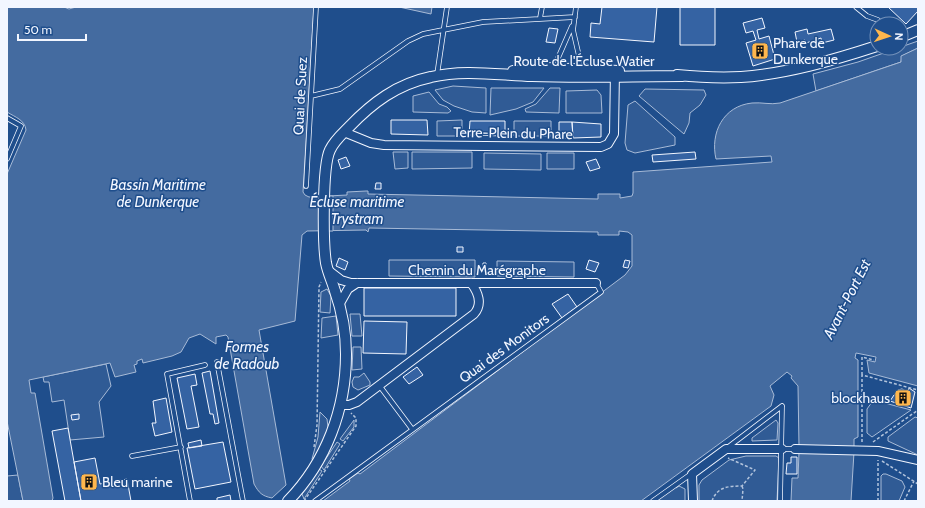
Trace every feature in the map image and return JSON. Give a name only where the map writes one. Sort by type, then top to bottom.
[{"type":"street","name":"Route de l'Écluse Watier","points":[[288,501],[305,482],[321,456],[336,423],[341,404],[345,382],[346,354],[339,305],[328,270],[325,236],[325,170],[328,155],[333,145],[368,108],[391,92],[412,82],[436,75],[579,72],[739,77],[766,74],[869,48]]},
{"type":"street","name":"Terre-Plein du Phare","points":[[344,132],[371,143],[384,145],[601,147],[610,141],[614,134],[614,73]]},
{"type":"street","name":"Chemin du Marégraphe","points":[[328,270],[341,280],[357,283],[596,283]]},
{"type":"street","points":[[339,305],[345,292],[357,283]]},
{"type":"street","points":[[341,404],[353,404],[474,314],[478,310],[479,298],[471,283]]},
{"type":"street","points":[[692,501],[692,474],[726,449],[782,449]]},
{"type":"street","points":[[795,450],[862,450],[878,455],[918,460]]},
{"type":"lane","name":"Quai de Suez","points":[[306,186],[316,7]]},
{"type":"lane","points":[[436,75],[442,30],[447,7]]},
{"type":"lane","points":[[540,18],[542,7]]},
{"type":"lane","points":[[576,7],[573,24],[579,72]]},
{"type":"lane","points":[[856,7],[869,17]]},
{"type":"lane","points":[[311,96],[340,89],[412,38],[442,30],[483,22],[574,17]]},
{"type":"lane","points":[[557,72],[558,58],[573,24]]},
{"type":"lane","points":[[7,118],[21,126],[7,159]]},
{"type":"lane","name":"Quai des Monitors","points":[[412,429],[601,292],[596,283]]},
{"type":"lane","points":[[217,362],[243,501]]},
{"type":"lane","points":[[190,501],[167,374],[205,365]]},
{"type":"lane","points":[[315,501],[412,429],[379,385]]},
{"type":"lane","points":[[726,449],[782,406],[780,501]]},
{"type":"lane","points":[[132,456],[180,447]]},
{"type":"lane","points":[[782,449],[795,450]]},
{"type":"lane","points":[[653,501],[692,474]]},
{"type":"path","points":[[313,451],[317,425],[319,287],[328,270]]},
{"type":"path","points":[[862,450],[862,357],[874,360]]},
{"type":"path","points":[[862,375],[918,390]]},
{"type":"path","points":[[304,501],[356,426],[355,416],[341,404]]},
{"type":"path","points":[[862,450],[918,410]]},
{"type":"path","points":[[719,454],[755,470],[742,486],[742,501]]},
{"type":"path","points":[[878,455],[918,484]]},
{"type":"path","points":[[878,455],[878,501]]},
{"type":"path","points":[[904,501],[914,481]]},
{"type":"path","points":[[712,501],[717,492],[726,487],[742,486]]},
{"type":"shaded area","points":[[918,41],[918,48],[909,52],[909,44]]},
{"type":"shaded area","points":[[875,56],[902,56],[901,62],[816,91],[813,74]]},
{"type":"shaded area","points":[[453,86],[486,88],[486,113],[472,112],[454,106],[443,100],[435,90]]},
{"type":"shaded area","points":[[491,88],[544,88],[533,102],[516,109],[490,115]]},
{"type":"shaded area","points":[[550,88],[560,88],[559,113],[526,112],[525,109],[536,104]]},
{"type":"shaded area","points":[[645,89],[704,90],[706,95],[700,105],[690,113],[689,123],[684,134],[639,96]]},
{"type":"shaded area","points":[[597,90],[601,95],[602,113],[566,113],[566,91]]},
{"type":"shaded area","points":[[429,92],[439,104],[447,107],[451,111],[448,113],[413,112],[413,96]]},
{"type":"shaded area","points":[[635,101],[675,137],[675,145],[635,153],[627,150],[625,143],[628,105]]},
{"type":"shaded area","points":[[462,120],[462,136],[437,136],[437,121]]},
{"type":"shaded area","points":[[514,121],[551,121],[551,136],[514,136]]},
{"type":"shaded area","points":[[393,152],[408,152],[408,168],[395,169]]},
{"type":"shaded area","points":[[412,152],[472,152],[472,168],[412,169]]},
{"type":"shaded area","points":[[484,153],[541,154],[541,170],[484,169]]},
{"type":"shaded area","points":[[547,153],[574,153],[574,169],[547,169]]},
{"type":"shaded area","points":[[389,260],[475,260],[475,277],[389,276]]},
{"type":"shaded area","points":[[497,261],[574,262],[574,277],[497,276]]},
{"type":"shaded area","points":[[327,289],[331,296],[330,313],[320,312],[321,292]]},
{"type":"shaded area","points":[[350,314],[360,314],[362,336],[352,336]]},
{"type":"shaded area","points":[[336,316],[338,335],[321,338],[322,318]]},
{"type":"shaded area","points":[[353,347],[361,347],[362,369],[352,370]]},
{"type":"shaded area","points":[[106,364],[111,386],[99,402],[104,437],[70,440],[64,400],[52,402],[49,382],[44,382],[43,377]]},
{"type":"shaded area","points":[[364,373],[370,382],[370,385],[358,390],[353,387],[352,382],[354,377],[359,377]]},
{"type":"shaded area","points":[[877,401],[911,410],[872,437],[867,433],[867,409],[872,402]]},
{"type":"shaded area","points":[[320,412],[327,419],[328,427],[326,435],[313,461],[312,459],[318,437]]},
{"type":"shaded area","points":[[915,417],[918,418],[918,455],[888,441],[888,437]]},
{"type":"shaded area","points":[[354,420],[354,427],[343,441],[340,439]]},
{"type":"shaded area","points":[[776,420],[778,423],[777,440],[752,441],[752,438]]},
{"type":"shaded area","points":[[337,442],[340,444],[324,470],[321,466]]},
{"type":"shaded area","points":[[746,456],[776,456],[779,458],[777,501],[699,501],[699,485],[702,480],[729,460]]},
{"type":"shaded area","points":[[319,469],[322,471],[304,499],[302,494]]},
{"type":"shaded area","points":[[883,474],[902,481],[905,487],[899,501],[881,501],[881,476]]},
{"type":"shaded area","points":[[18,475],[23,501],[7,501],[7,476]]},
{"type":"shaded area","points":[[675,486],[676,488],[679,486],[685,489],[685,501],[656,501]]},
{"type":"water","points":[[7,7],[64,7],[69,9],[76,7],[314,7],[303,192],[305,195],[309,197],[347,195],[347,192],[368,191],[368,194],[598,199],[598,194],[620,194],[620,198],[632,196],[633,172],[772,162],[771,156],[716,159],[715,140],[717,131],[726,115],[733,109],[752,103],[780,103],[901,62],[901,56],[909,56],[909,52],[918,48],[918,386],[869,373],[867,360],[875,362],[876,357],[856,353],[855,358],[858,360],[858,437],[854,439],[854,448],[799,447],[798,386],[791,378],[792,376],[787,372],[770,386],[774,395],[771,406],[641,501],[323,501],[350,481],[349,479],[358,473],[360,474],[625,275],[632,266],[632,235],[628,232],[619,231],[619,235],[598,235],[598,232],[369,228],[368,232],[366,230],[307,231],[302,235],[295,321],[259,330],[286,485],[272,498],[261,494],[254,484],[228,337],[226,335],[216,337],[216,344],[200,334],[189,338],[181,352],[172,356],[143,363],[142,359],[137,361],[137,364],[134,365],[136,372],[115,377],[110,363],[29,380],[31,393],[35,393],[53,498],[52,501],[23,501],[7,421],[7,174],[26,130],[22,121],[7,112]]},
{"type":"water","points":[[399,7],[432,7],[431,14]]},
{"type":"water","points":[[799,452],[854,452],[851,501],[791,501],[792,478],[798,478]]},
{"type":"pier","points":[[321,196],[333,196],[333,231],[322,231]]},
{"type":"building","points":[[602,7],[657,7],[654,42],[590,37],[591,23],[600,24]]},
{"type":"building","points":[[680,7],[715,7],[715,45],[680,45]]},
{"type":"building","points":[[888,7],[918,7],[918,11],[909,21],[909,16],[898,16]]},
{"type":"building","points":[[762,18],[765,28],[757,30],[759,39],[769,36],[775,59],[753,66],[746,43],[756,40],[753,31],[746,33],[743,23]]},
{"type":"building","points":[[549,28],[558,29],[555,43],[546,42]]},
{"type":"building","points":[[807,29],[808,34],[831,29],[834,40],[822,43],[821,38],[806,43],[805,40],[797,42],[795,32]]},
{"type":"building","name":"Phare de Dunkerque","points":[[758,46],[762,46],[764,47],[764,55],[758,56],[755,53],[755,49]]},
{"type":"building","points":[[391,120],[427,120],[428,135],[391,134]]},
{"type":"building","points":[[470,121],[505,121],[505,136],[469,135]]},
{"type":"building","points":[[559,122],[572,122],[573,138],[559,138]]},
{"type":"building","points":[[572,122],[601,124],[601,137],[573,138]]},
{"type":"building","points":[[695,152],[696,159],[653,162],[652,155]]},
{"type":"building","points":[[346,157],[350,166],[341,169],[338,160]]},
{"type":"building","points":[[596,159],[600,168],[590,171],[586,162]]},
{"type":"building","points":[[376,183],[381,183],[381,189],[375,189]]},
{"type":"building","points":[[457,247],[463,247],[463,252],[457,252]]},
{"type":"building","points":[[339,258],[348,262],[345,270],[336,266]]},
{"type":"building","points":[[589,260],[599,263],[595,272],[586,269]]},
{"type":"building","points":[[625,260],[630,261],[628,268],[623,267]]},
{"type":"building","points":[[483,263],[486,263],[486,268],[483,268]]},
{"type":"building","points":[[364,288],[456,288],[456,316],[364,316]]},
{"type":"building","points":[[568,294],[577,307],[562,318],[552,304]]},
{"type":"building","points":[[364,321],[407,322],[406,354],[363,353]]},
{"type":"building","points":[[417,367],[423,375],[409,384],[403,377]]},
{"type":"building","points":[[210,371],[219,423],[215,424],[213,414],[210,414],[202,373]]},
{"type":"building","points":[[195,374],[197,385],[191,386],[199,427],[187,429],[177,378]]},
{"type":"building","name":"blockhaus","points":[[909,388],[915,392],[911,408],[890,401],[894,395],[898,394],[898,390],[902,389],[908,392]]},
{"type":"building","points":[[166,398],[172,432],[155,436],[152,423],[156,423],[153,401]]},
{"type":"building","points":[[79,414],[79,419],[72,420],[71,415]]},
{"type":"building","points":[[68,428],[81,501],[65,501],[52,431]]},
{"type":"building","points":[[201,440],[202,446],[189,448],[188,443]]},
{"type":"building","points":[[223,442],[231,482],[195,489],[187,448]]},
{"type":"building","points":[[791,457],[797,457],[797,474],[786,474],[787,463],[791,463]]},
{"type":"building","name":"Bleu marine","points":[[95,458],[100,484],[127,479],[131,501],[81,501],[74,462]]},
{"type":"building","points":[[230,495],[231,501],[217,501],[217,498]]},
{"type":"place","name":"Phare de Dunkerque","points":[[760,51]]},
{"type":"place","name":"blockhaus","points":[[903,398]]},
{"type":"place","name":"Bleu marine","points":[[89,482]]},
{"type":"water label","name":"Bassin Maritime de Dunkerque","points":[[158,194]]},
{"type":"water label","name":"Écluse maritime Trystram","points":[[357,210]]},
{"type":"water label","name":"Avant-Port Est","points":[[847,299]]},
{"type":"water label","name":"Formes de Radoub","points":[[247,356]]}]
